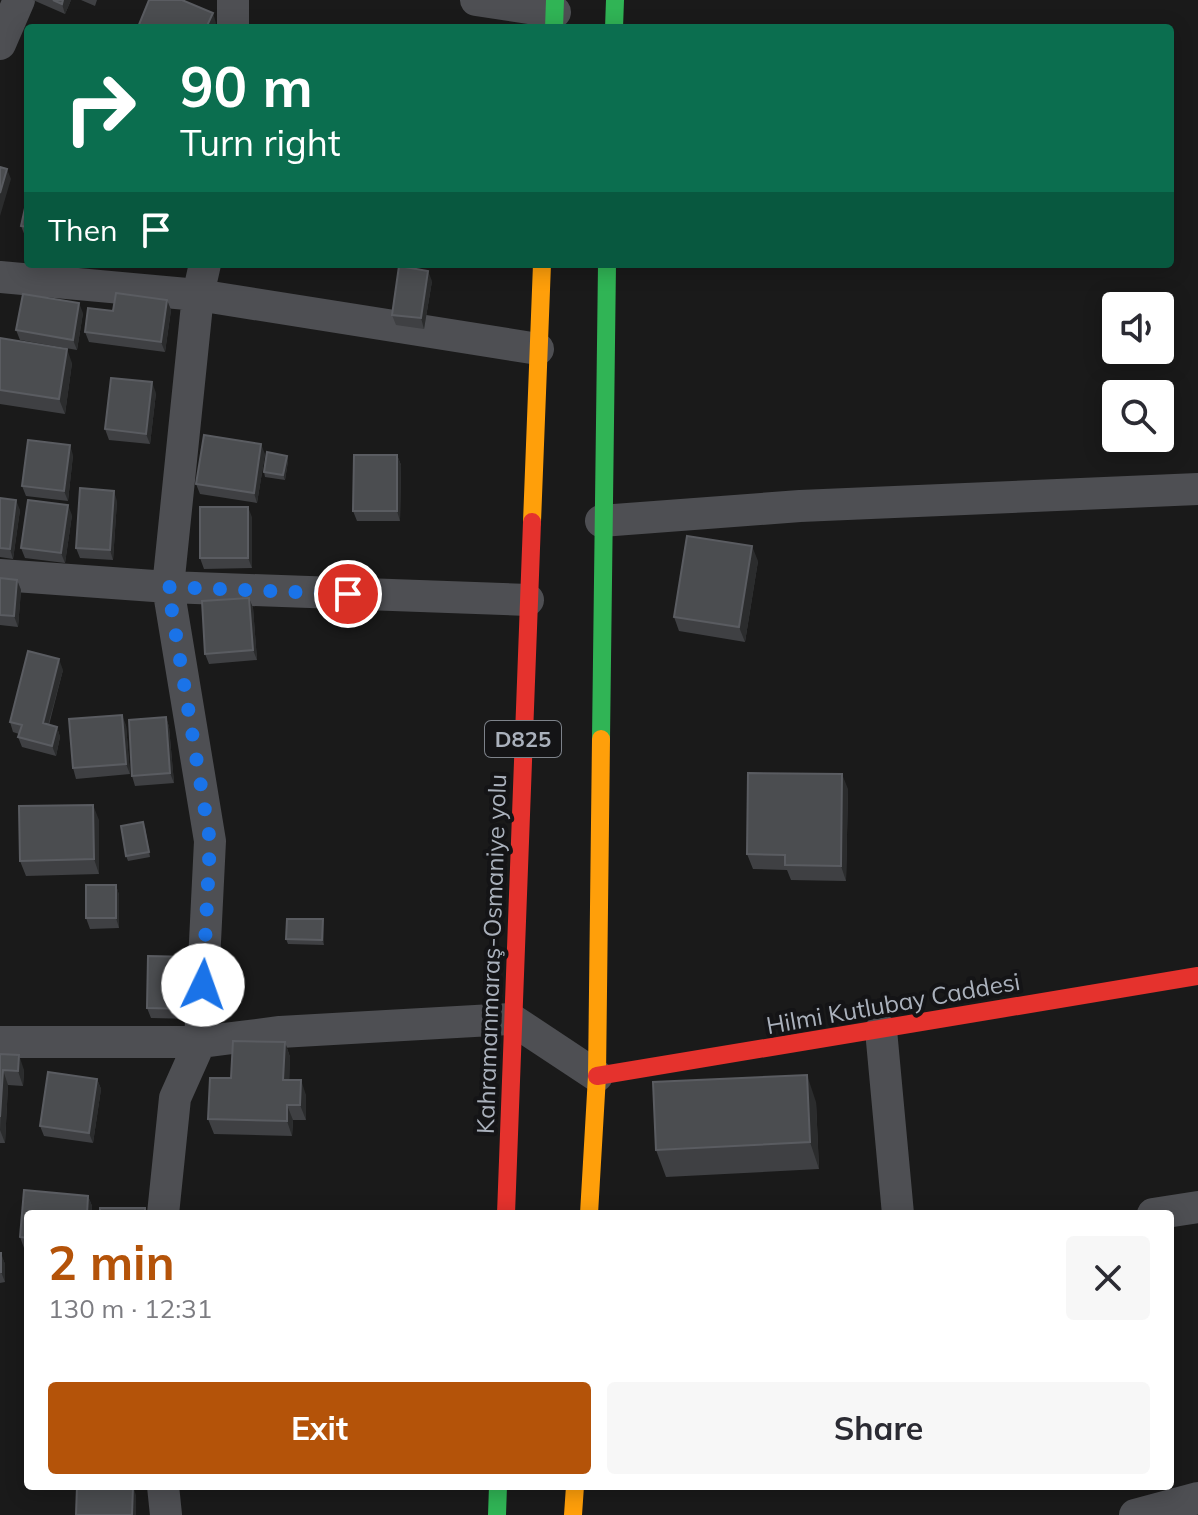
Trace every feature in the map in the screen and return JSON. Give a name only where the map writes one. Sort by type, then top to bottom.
[{"type":"main road","points":[[614,24],[615,0]]},
{"type":"main road","name":"Kahramanmaraş-Osmaniye yolu","points":[[506,1210],[542,268]]},
{"type":"main road","points":[[589,1210],[597,1076],[601,521],[607,268]]},
{"type":"main road","name":"Hilmi Kutlubay Caddesi","points":[[597,1076],[1198,976]]},
{"type":"main road","points":[[497,1515],[498,1490]]},
{"type":"main road","points":[[573,1515],[575,1490]]},
{"type":"street","points":[[0,44],[19,0]]},
{"type":"street","points":[[233,0],[233,24]]},
{"type":"street","points":[[476,0],[555,13]]},
{"type":"street","points":[[163,1210],[175,1098],[200,1042],[210,841],[168,587],[198,295],[204,268]]},
{"type":"street","points":[[0,277],[198,295],[538,349]]},
{"type":"street","points":[[601,521],[800,506],[1198,489]]},
{"type":"street","points":[[0,575],[168,587],[528,600]]},
{"type":"street","points":[[0,1042],[200,1042],[280,1032],[511,1019],[597,1076]]},
{"type":"street","points":[[881,1030],[898,1210]]},
{"type":"street","points":[[1174,1211],[1198,1207]]},
{"type":"street","points":[[163,1490],[166,1515]]},
{"type":"street","points":[[1135,1515],[1198,1498]]},
{"type":"building","points":[[149,0],[182,0],[213,13],[208,24],[139,24]]},
{"type":"building","points":[[0,167],[7,169],[0,193]]},
{"type":"building","points":[[399,268],[428,271],[421,318],[392,315]]},
{"type":"building","points":[[116,293],[167,300],[161,342],[85,332],[88,308],[113,311]]},
{"type":"building","points":[[23,294],[79,303],[73,340],[16,330]]},
{"type":"building","points":[[0,338],[67,349],[59,399],[0,390]]},
{"type":"building","points":[[111,378],[152,382],[146,434],[105,429]]},
{"type":"building","points":[[204,435],[261,444],[254,493],[196,484]]},
{"type":"building","points":[[28,440],[70,445],[64,491],[22,486]]},
{"type":"building","points":[[267,452],[287,456],[283,475],[264,472]]},
{"type":"building","points":[[354,455],[397,455],[397,511],[353,511]]},
{"type":"building","points":[[80,488],[114,491],[110,550],[76,548]]},
{"type":"building","points":[[0,498],[16,500],[10,549],[0,548]]},
{"type":"building","points":[[28,500],[68,505],[61,553],[21,548]]},
{"type":"building","points":[[200,507],[248,507],[248,558],[200,558]]},
{"type":"building","points":[[687,536],[752,546],[739,627],[674,617]]},
{"type":"building","points":[[0,578],[17,580],[14,616],[0,615]]},
{"type":"building","points":[[249,598],[253,650],[205,654],[202,601]]},
{"type":"building","points":[[28,651],[59,659],[43,723],[57,727],[52,746],[18,737],[22,725],[10,722]]},
{"type":"building","points":[[122,715],[126,764],[73,768],[69,719]]},
{"type":"building","points":[[166,717],[170,773],[132,776],[129,720]]},
{"type":"building","points":[[748,773],[842,774],[841,866],[785,865],[785,855],[747,854]]},
{"type":"building","points":[[93,805],[94,859],[20,861],[19,806]]},
{"type":"building","points":[[143,822],[149,852],[126,856],[121,826]]},
{"type":"building","points":[[86,885],[116,885],[116,918],[86,918]]},
{"type":"building","points":[[287,919],[323,919],[322,940],[286,939]]},
{"type":"building","points":[[148,956],[191,957],[190,1009],[147,1008]]},
{"type":"building","points":[[233,1041],[285,1042],[283,1080],[301,1080],[300,1105],[287,1105],[287,1121],[208,1119],[210,1078],[231,1078]]},
{"type":"building","points":[[0,1054],[19,1055],[18,1071],[3,1070],[0,1117]]},
{"type":"building","points":[[48,1072],[97,1079],[89,1133],[40,1126]]},
{"type":"building","points":[[807,1075],[810,1142],[656,1150],[653,1082]]},
{"type":"building","points":[[24,1190],[88,1196],[87,1210],[24,1210],[24,1238],[20,1237]]},
{"type":"building","points":[[100,1208],[145,1208],[145,1210]]},
{"type":"building","points":[[77,1490],[133,1490],[132,1515],[76,1515]]},
{"type":"traffic: fast","points":[[554,24],[555,0]]},
{"type":"traffic: fast","points":[[614,24],[615,0]]},
{"type":"traffic: fast","points":[[601,739],[607,268]]},
{"type":"traffic: fast","points":[[497,1515],[498,1490]]},
{"type":"traffic: slow","points":[[532,522],[542,268]]},
{"type":"traffic: slow","points":[[589,1210],[597,1076],[601,739]]},
{"type":"traffic: slow","points":[[573,1515],[575,1490]]},
{"type":"traffic: jam","points":[[506,1210],[532,522]]},
{"type":"traffic: jam","points":[[597,1076],[1198,976]]},
{"type":"route","points":[[203,985],[210,841],[168,587],[348,594]]}]
